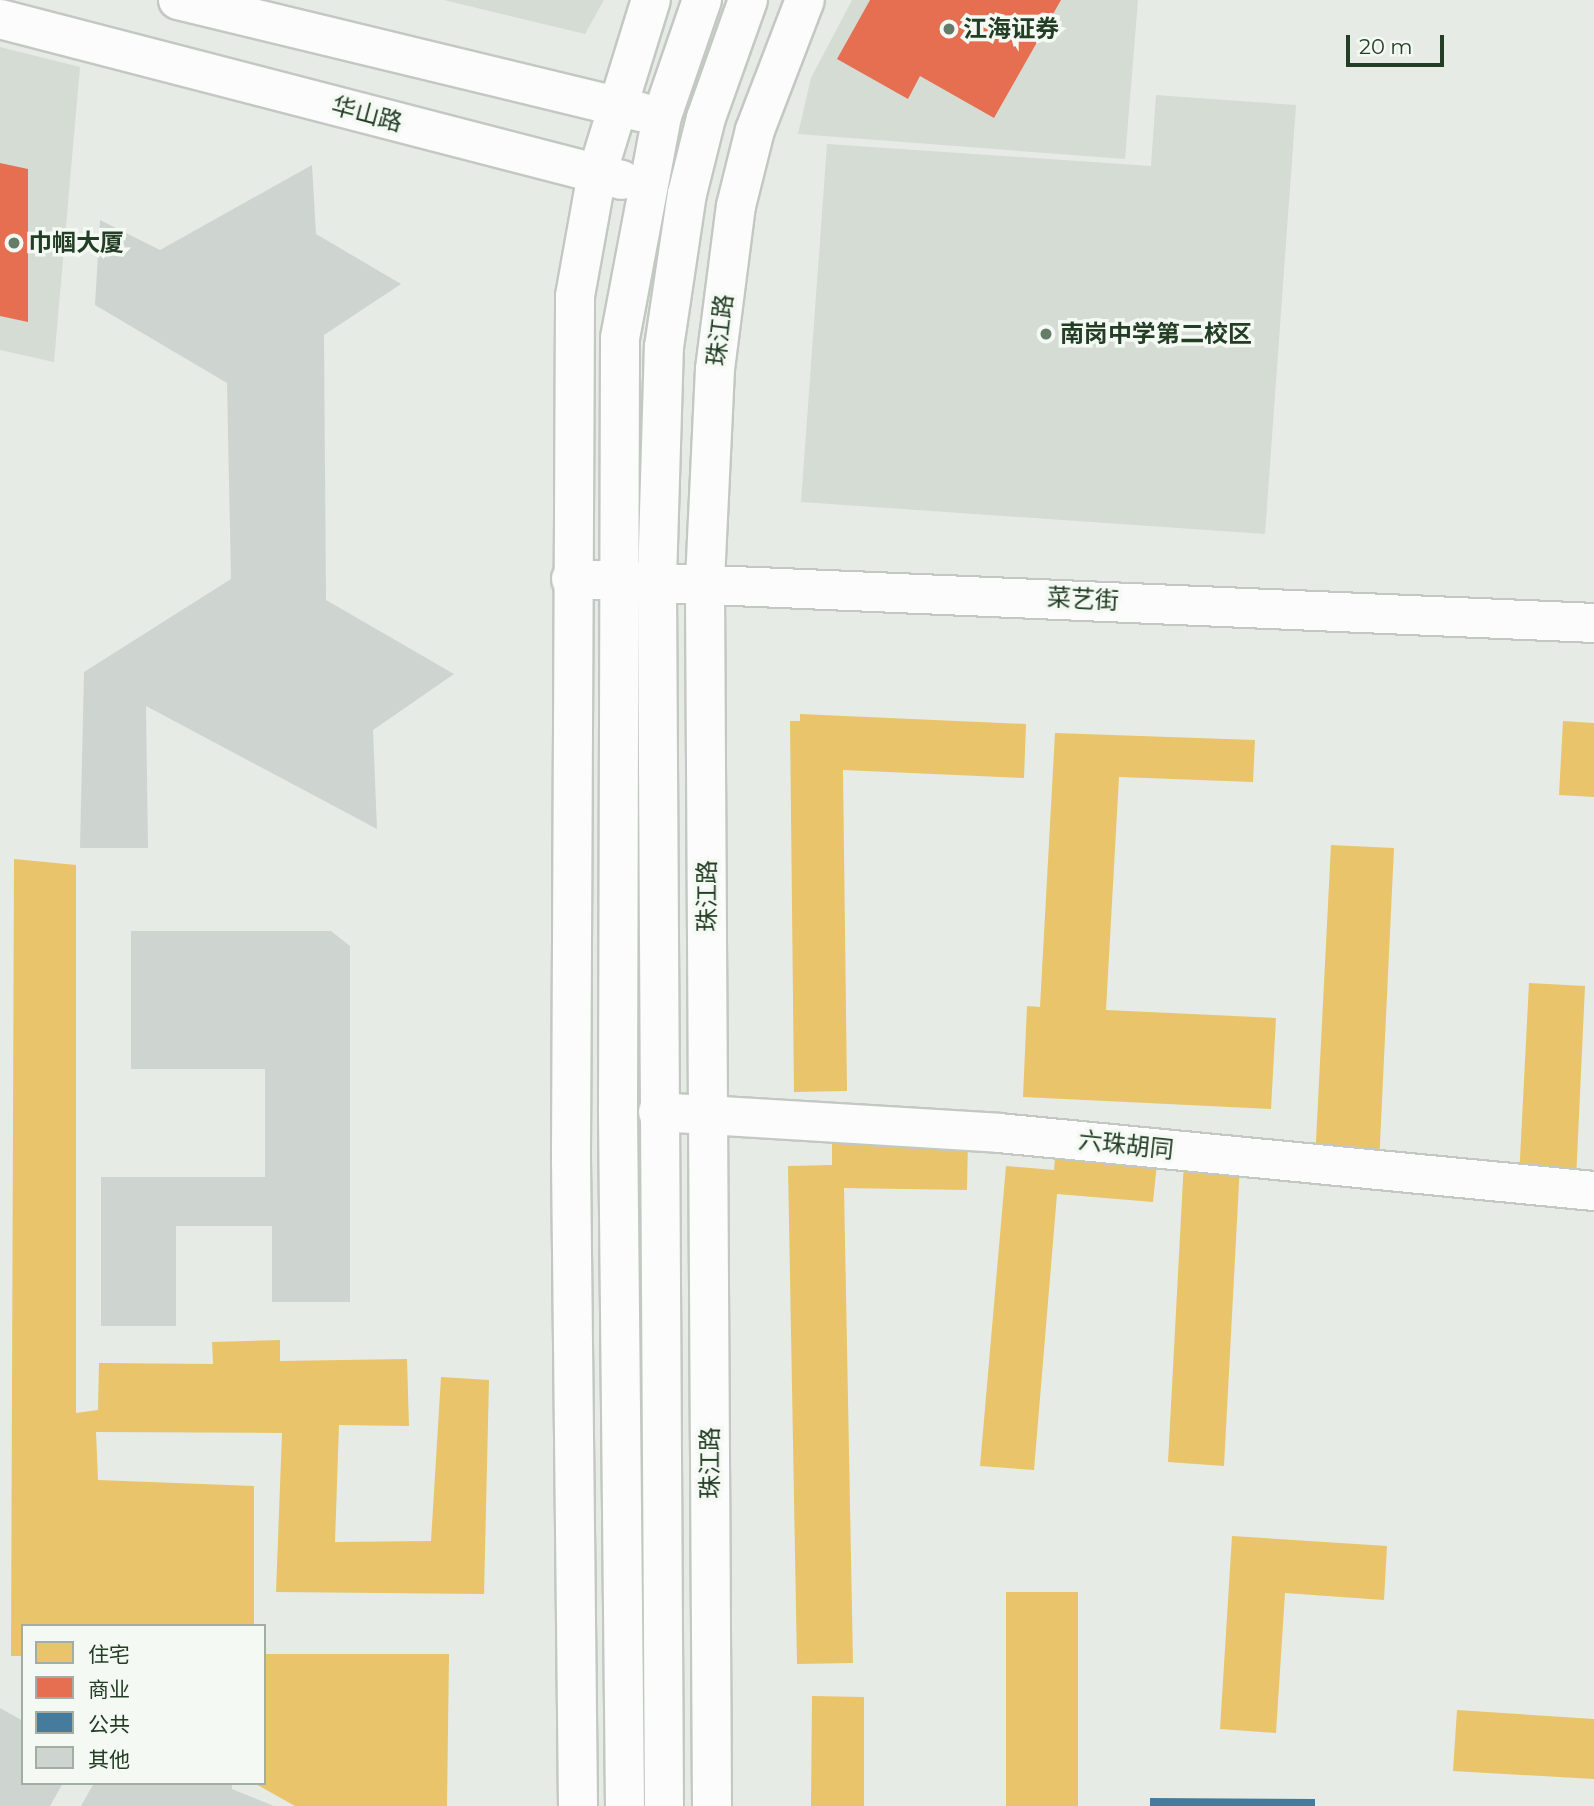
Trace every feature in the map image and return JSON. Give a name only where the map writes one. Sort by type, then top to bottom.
[{"type":"main road","points":[[178,0],[617,107],[753,136]]},
{"type":"main road","points":[[578,1806],[570,1154],[571,579],[575,296],[597,174],[651,0]]},
{"type":"main road","points":[[625,1806],[618,1110],[620,338],[662,116],[702,0]]},
{"type":"main road","name":"珠江路","points":[[664,1806],[657,580],[664,347],[687,194],[704,125],[748,0]]},
{"type":"main road","name":"珠江路","points":[[712,1806],[705,581],[715,369],[736,206],[753,136],[805,0]]},
{"type":"main road","name":"华山路","points":[[0,19],[597,174],[736,206]]},
{"type":"main road","name":"菜艺街","points":[[571,579],[705,581],[1594,623]]},
{"type":"main road","name":"六珠胡同","points":[[658,1112],[999,1133],[1594,1191]]},
{"type":"shaded area","points":[[444,0],[604,0],[585,34]]},
{"type":"shaded area","points":[[852,0],[1138,0],[1125,159],[798,134],[811,78]]},
{"type":"shaded area","points":[[0,47],[80,67],[54,362],[0,350]]},
{"type":"shaded area","name":"南岗中学第二校区","points":[[1156,95],[1296,105],[1265,534],[801,502],[827,144],[1151,166]]},
{"type":"building: 住宅","points":[[800,714],[1026,724],[1024,778],[843,770],[847,1091],[794,1092],[790,721],[800,721]]},
{"type":"building: 住宅","points":[[1563,721],[1594,723],[1594,797],[1559,795]]},
{"type":"building: 住宅","points":[[1055,733],[1255,740],[1253,782],[1119,777],[1106,1010],[1276,1018],[1271,1109],[1023,1097],[1027,1006],[1040,1007]]},
{"type":"building: 住宅","points":[[1331,845],[1394,848],[1379,1164],[1315,1161]]},
{"type":"building: 住宅","points":[[14,859],[76,865],[76,1413],[98,1410],[99,1363],[213,1364],[212,1342],[280,1340],[280,1361],[407,1359],[409,1426],[339,1425],[335,1542],[431,1541],[441,1377],[489,1380],[484,1594],[276,1592],[282,1433],[96,1432],[98,1480],[254,1486],[254,1624],[21,1624],[21,1656],[11,1656]]},
{"type":"building: 住宅","points":[[1529,983],[1585,986],[1576,1180],[1519,1178]]},
{"type":"building: 住宅","points":[[832,1136],[968,1137],[967,1190],[844,1188],[853,1663],[797,1664],[788,1166],[832,1165]]},
{"type":"building: 住宅","points":[[1056,1145],[1158,1153],[1153,1202],[1057,1194],[1034,1470],[980,1466],[1006,1166],[1054,1170]]},
{"type":"building: 住宅","points":[[1184,1161],[1240,1164],[1224,1466],[1168,1462]]},
{"type":"building: 住宅","points":[[1232,1536],[1387,1546],[1384,1600],[1285,1593],[1276,1733],[1220,1729]]},
{"type":"building: 住宅","points":[[1006,1592],[1078,1592],[1078,1806],[1006,1806]]},
{"type":"building: 住宅","points":[[266,1654],[449,1654],[447,1806],[295,1806],[258,1785],[266,1785]]},
{"type":"building: 住宅","points":[[812,1696],[864,1697],[864,1806],[811,1806]]},
{"type":"building: 住宅","points":[[1457,1710],[1594,1719],[1594,1779],[1453,1771]]},
{"type":"building: 商业","name":"江海证券","points":[[870,0],[1061,0],[994,118],[920,76],[908,99],[837,59]]},
{"type":"building: 商业","name":"巾帼大厦","points":[[0,163],[28,169],[28,322],[0,316]]},
{"type":"building: 公共","points":[[1150,1798],[1315,1799],[1315,1806],[1150,1806]]},
{"type":"building: 其他","points":[[312,165],[316,234],[401,284],[324,335],[326,600],[454,674],[373,730],[377,829],[146,706],[148,848],[80,848],[84,672],[231,579],[227,383],[95,305],[100,220],[160,250]]},
{"type":"building: 其他","points":[[131,931],[331,931],[350,946],[350,1302],[272,1302],[272,1226],[176,1226],[176,1326],[101,1326],[101,1177],[265,1177],[265,1069],[131,1069]]},
{"type":"building: 其他","points":[[0,1708],[21,1720],[21,1785],[62,1785],[50,1806],[0,1806]]},
{"type":"building: 其他","points":[[93,1785],[232,1785],[232,1789],[274,1806],[81,1806]]},
{"type":"place","name":"江海证券","points":[[949,29]]},
{"type":"place","name":"巾帼大厦","points":[[14,243]]},
{"type":"place","name":"南岗中学第二校区","points":[[1046,334]]}]
